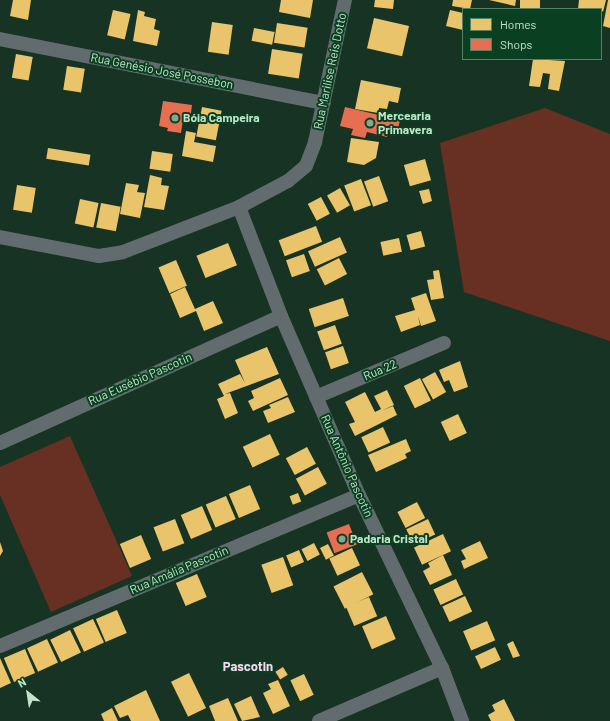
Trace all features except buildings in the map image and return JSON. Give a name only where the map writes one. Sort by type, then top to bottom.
[{"type":"street","name":"Rua Marilise Reis Dotto","points":[[0,237],[99,256],[123,252],[239,208],[288,180],[306,166],[315,142],[345,0]]},
{"type":"street","name":"Rua Genésio José Possebon","points":[[0,39],[324,103]]},
{"type":"street","name":"Rua Antônio Pascotin","points":[[239,208],[281,316],[316,397],[359,495],[442,668],[462,721]]},
{"type":"street","name":"Rua Eusébio Pascotin","points":[[0,442],[281,316]]},
{"type":"street","name":"Rua 22","points":[[316,397],[444,344]]},
{"type":"street","name":"Rua Amália Pascotin","points":[[0,646],[359,495]]},
{"type":"street","points":[[319,721],[442,668]]},
{"type":"shaded area","points":[[545,108],[610,134],[610,341],[464,292],[440,143]]},
{"type":"shaded area","points":[[70,436],[132,576],[51,612],[0,495],[0,467]]},
{"type":"place","name":"Bóia Campeira","points":[[175,118]]},
{"type":"place","name":"Mercearia Primavera","points":[[370,123]]},
{"type":"place","name":"Padaria Cristal","points":[[342,539]]},
{"type":"district","name":"Pascotin","points":[[248,666]]}]
